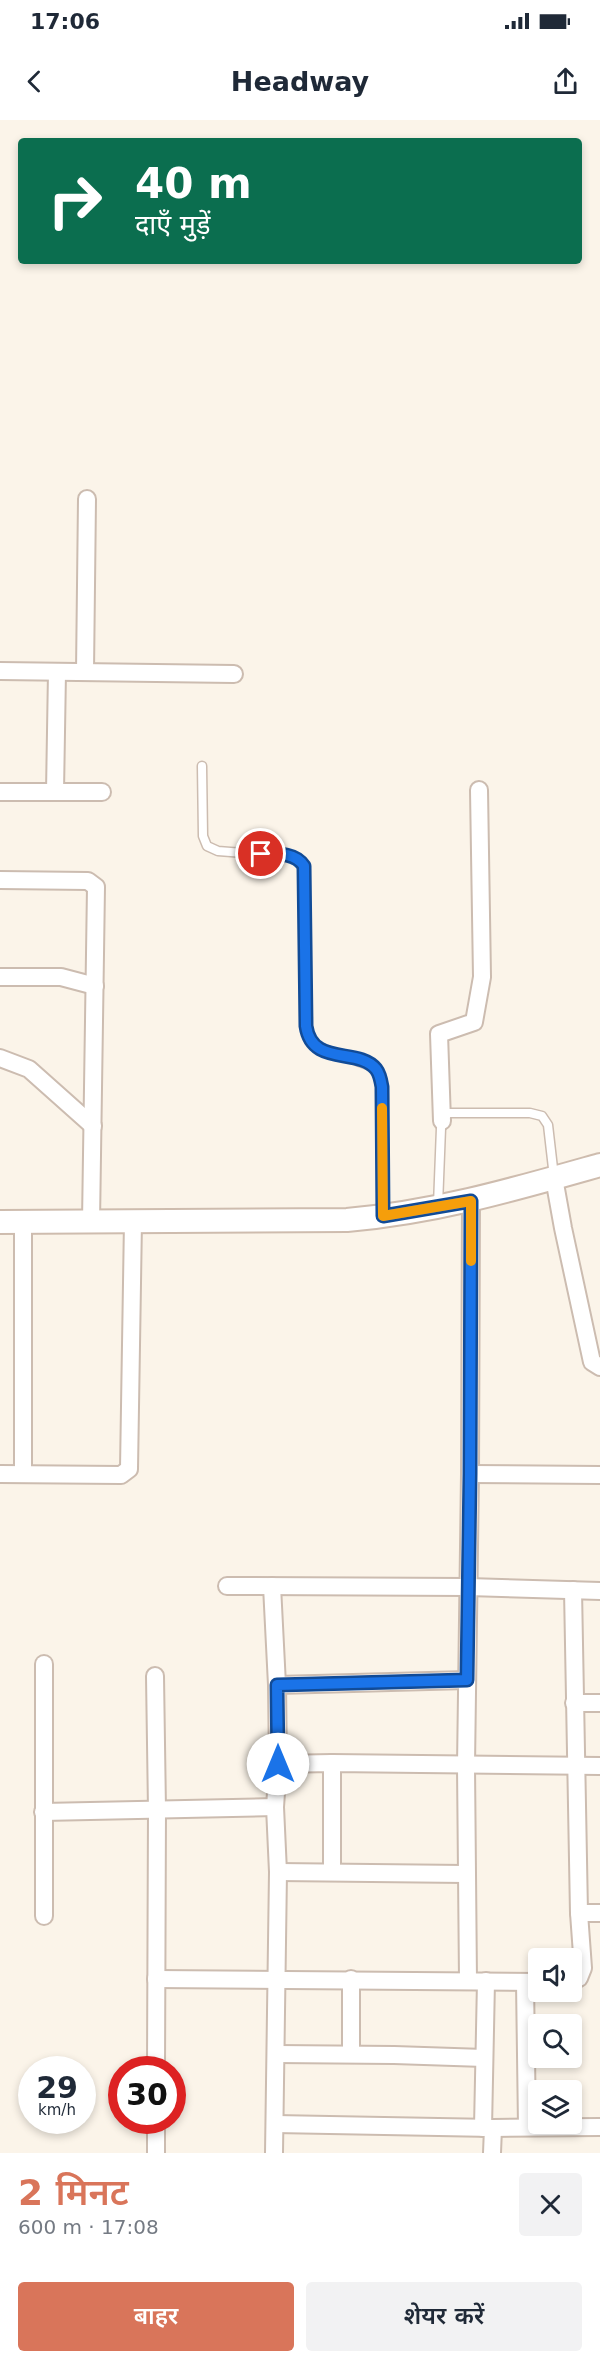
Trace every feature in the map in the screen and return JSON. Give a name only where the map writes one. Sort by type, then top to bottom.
[{"type":"street","points":[[85,672],[87,499]]},
{"type":"street","points":[[0,671],[234,674]]},
{"type":"street","points":[[55,792],[57,672]]},
{"type":"street","points":[[442,1121],[439,1034],[474,1022],[482,977],[479,790]]},
{"type":"street","points":[[0,792],[102,792]]},
{"type":"street","points":[[0,880],[88,880],[94,884],[96,893],[91,1222]]},
{"type":"street","points":[[0,977],[62,977],[95,986]]},
{"type":"street","points":[[0,1058],[29,1069],[93,1126]]},
{"type":"street","points":[[0,1222],[347,1220],[438,1208],[471,1201],[600,1165]]},
{"type":"street","points":[[554,1178],[592,1362],[600,1367]]},
{"type":"street","points":[[468,1980],[465,1874],[471,1201]]},
{"type":"street","points":[[0,1474],[121,1475],[129,1469],[133,1221]]},
{"type":"street","points":[[23,1222],[23,1474]]},
{"type":"street","points":[[470,1474],[600,1475]]},
{"type":"street","points":[[227,1586],[468,1587],[600,1591]]},
{"type":"street","points":[[272,1586],[278,1764],[275,1807],[278,1872],[274,2153]]},
{"type":"street","points":[[573,1590],[582,1948]]},
{"type":"street","points":[[44,1664],[44,1916]]},
{"type":"street","points":[[155,1676],[156,2056]]},
{"type":"street","points":[[277,1685],[467,1680]]},
{"type":"street","points":[[574,1703],[600,1703]]},
{"type":"street","points":[[332,1763],[332,1872]]},
{"type":"street","points":[[278,1764],[600,1766]]},
{"type":"street","points":[[43,1812],[275,1807]]},
{"type":"street","points":[[278,1872],[465,1874]]},
{"type":"street","points":[[579,1913],[600,1913]]},
{"type":"street","points":[[582,1954],[582,1970]]},
{"type":"street","points":[[156,1979],[528,1982]]},
{"type":"street","points":[[351,1979],[351,2054]]},
{"type":"street","points":[[486,1981],[484,2058],[488,2128],[492,2153]]},
{"type":"street","points":[[527,2127],[531,2002]]},
{"type":"street","points":[[276,2054],[484,2058]]},
{"type":"street","points":[[275,2124],[488,2128],[600,2127]]},
{"type":"street","points":[[156,2134],[156,2153]]},
{"type":"lane","points":[[202,766],[203,836],[207,846],[218,851],[293,857],[304,866],[308,1034],[315,1046],[368,1063],[378,1072],[382,1087],[383,1216]]},
{"type":"lane","points":[[438,1208],[442,1121],[446,1115],[453,1112],[530,1113],[542,1116],[548,1125],[554,1178]]},
{"type":"slow traffic","points":[[382,1108],[383,1216],[471,1201],[471,1261]]},
{"type":"route","points":[[261,854],[293,857],[304,866],[306,1026],[310,1041],[322,1050],[368,1063],[374,1067],[380,1077],[383,1216],[471,1201],[467,1680],[277,1685],[278,1764]]}]
